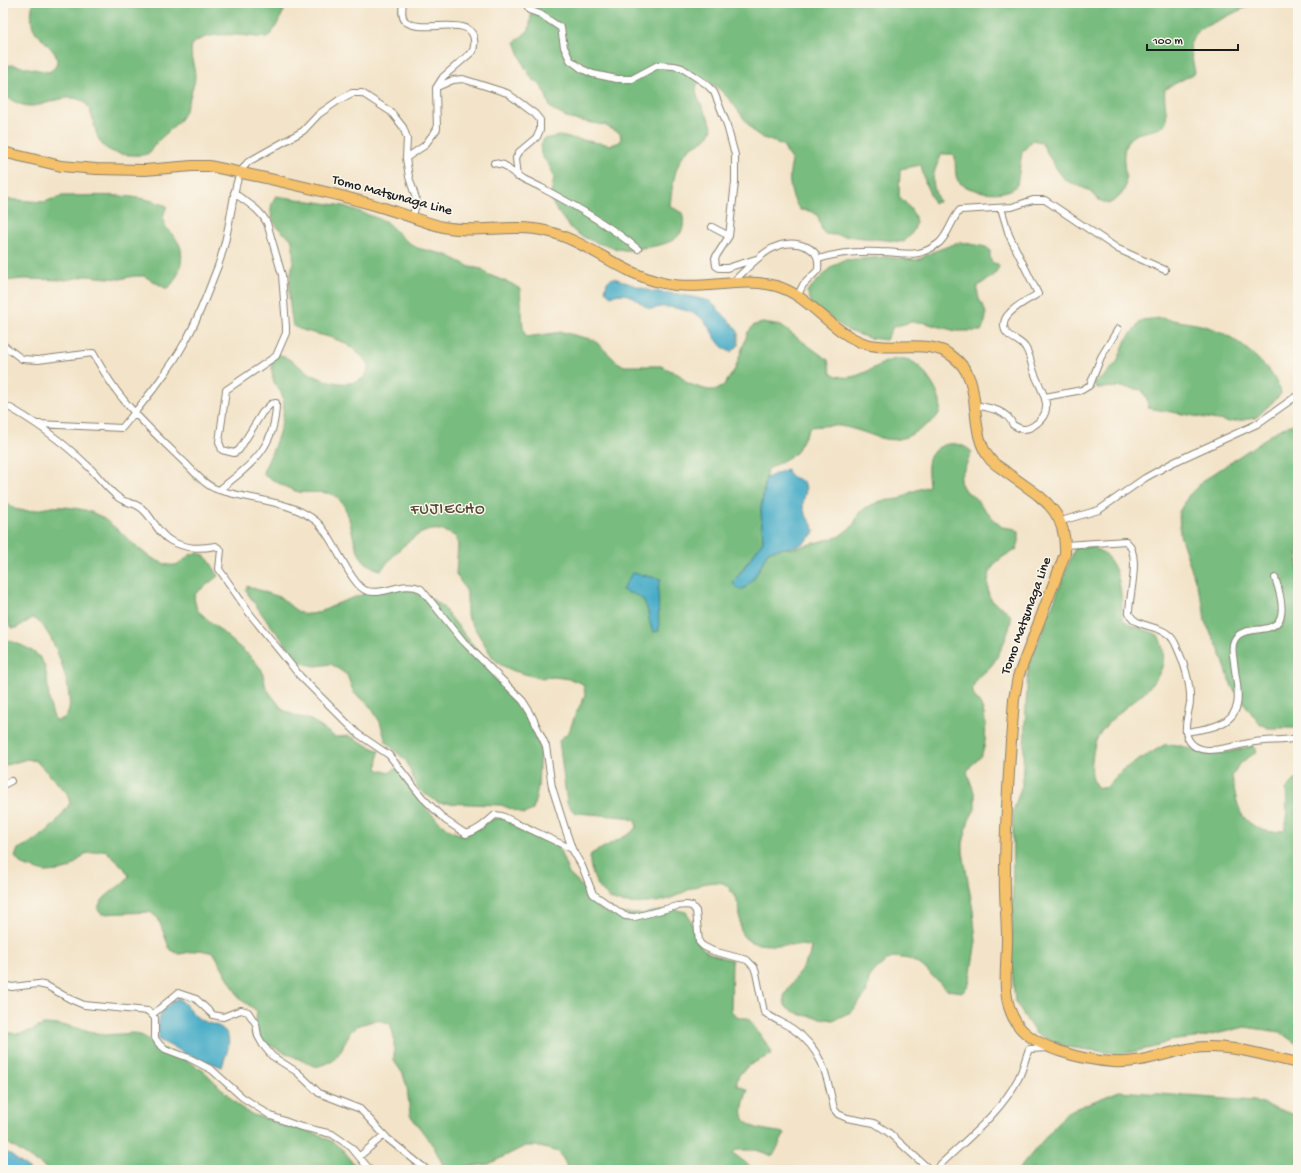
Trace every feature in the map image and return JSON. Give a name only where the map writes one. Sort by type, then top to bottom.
[{"type":"main road","name":"Tomo Matsunaga Line","points":[[5,151],[61,166],[75,168],[145,170],[209,166],[240,172],[386,208],[412,218],[446,228],[517,228],[544,230],[567,237],[634,272],[663,283],[698,286],[761,283],[777,286],[792,292],[848,336],[868,345],[931,348],[952,355],[968,372],[976,405],[976,424],[981,441],[990,459],[1047,502],[1061,521],[1065,534],[1065,554],[1018,677],[1014,699],[1004,875],[1007,939],[1005,983],[1008,1005],[1017,1024],[1031,1038],[1051,1048],[1085,1058],[1115,1062],[1142,1059],[1194,1048],[1218,1048],[1250,1052],[1298,1063]]},
{"type":"street","points":[[403,3],[402,14],[404,20],[409,24],[434,27],[456,25],[471,32],[474,37],[473,51],[443,77],[436,88],[437,129],[424,146],[406,158]]},
{"type":"street","points":[[525,3],[529,10],[540,14],[561,28],[564,47],[570,60],[582,69],[593,74],[617,79],[632,79],[658,65],[674,66],[682,68],[710,87],[718,99],[735,156],[735,182],[729,236],[715,258],[716,266],[719,268],[727,268],[756,259]]},
{"type":"street","points":[[436,88],[453,80],[463,79],[471,83],[498,89],[507,93],[535,114],[540,120],[540,130],[537,137],[519,152],[516,158],[518,176]]},
{"type":"street","points":[[38,424],[122,428],[156,385],[185,342],[202,307],[218,264],[240,172],[248,162],[303,131],[319,114],[352,93],[362,93],[391,112],[403,127],[406,138],[406,158],[409,177],[416,202],[412,218]]},
{"type":"street","points":[[494,164],[504,165],[518,176],[542,188],[616,231],[638,249]]},
{"type":"street","points":[[219,490],[260,454],[268,442],[276,419],[276,403],[271,404],[262,413],[239,450],[234,453],[222,450],[220,442],[226,390],[276,356],[286,333],[282,275],[267,223],[263,215],[234,192]]},
{"type":"street","points":[[819,259],[830,255],[862,252],[915,255],[925,251],[939,242],[946,235],[954,217],[960,210],[1012,207],[1033,200],[1045,200],[1118,249],[1165,270]]},
{"type":"street","points":[[976,405],[1005,414],[1010,418],[1013,425],[1020,429],[1029,429],[1037,424],[1045,415],[1045,397],[1026,349],[1024,345],[1008,335],[1005,331],[1004,322],[1014,308],[1038,294],[1009,235],[1002,208]]},
{"type":"street","points":[[712,226],[729,236]]},
{"type":"street","points":[[731,284],[756,259],[768,251],[784,243],[797,243],[811,249],[819,259],[818,270],[803,285],[800,293],[792,292]]},
{"type":"street","points":[[1045,397],[1082,390],[1090,385],[1101,357],[1118,329]]},
{"type":"street","points":[[3,345],[22,359],[38,360],[93,353],[107,377],[135,412],[210,487],[282,506],[310,517],[327,532],[353,579],[366,591],[376,591],[401,586],[415,586],[421,589],[463,641],[523,702],[531,714],[546,746],[552,787],[572,849],[582,866],[593,894],[626,916],[635,917],[686,904],[692,906],[696,911],[700,942],[703,946],[713,951],[747,960],[754,967],[756,973],[764,1012],[794,1030],[811,1045],[822,1061],[834,1109],[838,1114],[847,1118],[874,1123],[888,1132],[930,1170]]},
{"type":"street","points":[[1061,521],[1099,510],[1145,478],[1172,463],[1257,424],[1298,395]]},
{"type":"street","points":[[3,404],[38,424],[89,467],[119,498],[125,502],[139,506],[158,531],[170,540],[187,548],[216,546],[219,548],[221,550],[220,569],[250,614],[300,676],[358,734],[392,758],[422,797],[445,820],[466,834],[472,833],[483,826],[495,815],[502,816],[572,849]]},
{"type":"street","points":[[1065,545],[1126,540],[1129,543],[1132,548],[1134,564],[1128,613],[1134,621],[1160,629],[1168,634],[1175,642],[1184,666],[1189,687],[1190,701],[1186,732],[1191,743],[1202,750],[1223,750],[1256,742],[1298,738]]},
{"type":"street","points":[[1186,732],[1211,728],[1223,723],[1237,706],[1232,651],[1234,642],[1238,636],[1243,634],[1272,628],[1282,618],[1282,604],[1275,578]]},
{"type":"street","points":[[3,785],[11,781]]},
{"type":"street","points":[[3,985],[12,987],[38,984],[47,986],[84,1005],[148,1011],[154,1018],[155,1038],[165,1049],[189,1058],[212,1070],[242,1097],[271,1116],[298,1126],[332,1134],[351,1147],[360,1156],[370,1170]]},
{"type":"street","points":[[152,1014],[178,993],[196,999],[213,1015],[223,1017],[241,1010],[248,1012],[256,1024],[258,1036],[272,1056],[297,1072],[319,1093],[360,1109],[402,1152],[427,1170]]},
{"type":"street","points":[[937,1170],[941,1164],[980,1127],[1004,1100],[1018,1079],[1029,1049],[1051,1048]]},
{"type":"street","points":[[360,1156],[384,1135]]},
{"type":"green space","points":[[33,3],[288,3],[274,30],[267,38],[238,35],[218,35],[200,39],[192,44],[191,52],[195,79],[185,111],[176,125],[155,144],[148,154],[129,155],[111,151],[101,143],[96,133],[91,113],[85,103],[81,100],[68,98],[30,106],[16,102],[3,94],[3,66],[13,65],[49,72],[55,67],[57,62],[53,51],[33,28],[31,17]]},
{"type":"green space","points":[[533,3],[1274,3],[1253,4],[1198,30],[1191,42],[1190,47],[1195,73],[1165,89],[1166,122],[1162,126],[1133,136],[1129,139],[1124,153],[1126,178],[1125,185],[1123,192],[1118,198],[1108,204],[1099,200],[1088,190],[1065,180],[1056,168],[1041,142],[1033,140],[1022,152],[1017,185],[1005,192],[997,193],[980,191],[964,186],[957,180],[956,177],[955,157],[952,154],[942,154],[933,178],[934,188],[939,202],[934,203],[926,185],[921,165],[900,169],[899,196],[910,208],[916,224],[904,242],[825,234],[822,230],[818,216],[810,211],[800,210],[794,199],[790,187],[790,168],[792,162],[783,145],[763,138],[754,132],[731,101],[718,88],[702,78],[696,89],[697,95],[712,127],[711,132],[703,141],[688,150],[683,156],[674,176],[670,206],[682,213],[682,230],[679,236],[666,243],[624,250],[606,246],[578,234],[565,221],[552,202],[551,193],[554,177],[540,150],[544,139],[559,136],[611,145],[620,142],[621,138],[620,133],[604,125],[570,119],[550,107],[545,92],[538,82],[533,80],[525,68],[515,42],[529,30]]},
{"type":"green space","points":[[102,195],[129,197],[167,206],[163,220],[164,224],[177,240],[182,257],[180,269],[171,285],[167,289],[144,276],[134,276],[120,279],[86,276],[66,280],[23,279],[3,281],[3,199],[44,202],[62,196]]},
{"type":"green space","points":[[276,196],[344,206],[385,221],[405,240],[417,248],[447,255],[470,267],[482,269],[489,275],[512,284],[520,289],[523,328],[526,337],[562,332],[594,340],[616,361],[624,366],[661,366],[680,375],[686,382],[708,390],[717,390],[725,384],[735,369],[748,332],[754,325],[763,323],[781,326],[828,360],[831,373],[844,377],[856,376],[891,360],[903,359],[914,363],[926,375],[933,384],[938,395],[940,409],[934,420],[914,433],[903,438],[893,440],[884,439],[840,426],[810,427],[796,453],[767,470],[761,509],[763,541],[738,575],[754,578],[768,552],[782,547],[791,549],[838,537],[853,526],[859,513],[867,507],[881,501],[899,499],[911,492],[929,486],[929,458],[935,450],[951,444],[957,444],[972,452],[960,478],[960,482],[965,491],[973,496],[1002,527],[1016,529],[1019,532],[1019,542],[1016,550],[996,563],[990,572],[988,584],[990,598],[1011,616],[1009,630],[992,665],[977,679],[973,687],[974,695],[983,710],[985,736],[982,754],[967,772],[975,795],[975,809],[969,820],[963,843],[963,852],[973,911],[976,941],[969,984],[963,992],[947,990],[922,966],[909,959],[894,957],[886,961],[870,975],[866,994],[851,1012],[833,1020],[802,1015],[788,1009],[785,1005],[784,996],[809,957],[811,947],[803,945],[757,944],[744,937],[741,931],[738,902],[728,886],[725,884],[716,882],[702,884],[665,900],[641,903],[624,903],[617,901],[611,899],[602,891],[596,883],[592,871],[590,863],[591,854],[631,833],[637,826],[635,821],[626,817],[577,813],[573,811],[567,803],[559,740],[569,732],[575,715],[585,696],[584,686],[581,683],[570,679],[554,677],[539,678],[514,671],[501,665],[493,658],[467,616],[467,592],[456,574],[458,545],[455,536],[440,530],[423,532],[399,550],[381,570],[370,565],[362,558],[357,549],[349,517],[338,498],[334,495],[324,493],[295,491],[265,476],[263,472],[278,434],[284,404],[282,395],[274,382],[272,375],[273,354],[288,358],[309,373],[319,378],[340,383],[360,380],[367,373],[369,364],[356,351],[344,343],[293,326],[289,291],[293,245],[291,238],[280,230],[273,220],[271,208]]},
{"type":"green space","points":[[960,242],[986,247],[990,250],[990,259],[993,263],[998,264],[999,267],[994,275],[978,286],[979,299],[986,316],[985,323],[981,331],[956,331],[921,322],[911,322],[893,327],[886,340],[869,338],[849,331],[812,305],[807,291],[831,267],[843,260],[885,257],[917,260],[935,251]]},
{"type":"green space","points":[[1161,318],[1207,327],[1229,336],[1266,367],[1279,386],[1281,394],[1256,418],[1229,422],[1148,408],[1147,399],[1142,390],[1123,387],[1097,388],[1093,382],[1102,378],[1117,362],[1126,340],[1142,320]]},
{"type":"green space","points":[[1298,422],[1298,728],[1268,728],[1259,723],[1232,687],[1219,649],[1205,622],[1203,604],[1180,535],[1179,512],[1189,495],[1203,481],[1278,430]]},
{"type":"green space","points":[[3,501],[15,509],[27,511],[52,507],[85,510],[105,519],[140,550],[150,557],[168,565],[177,564],[195,553],[204,555],[211,563],[218,576],[195,594],[194,598],[197,610],[253,659],[262,670],[266,688],[283,710],[296,716],[311,720],[335,737],[349,736],[379,751],[377,769],[389,773],[396,768],[417,797],[437,819],[447,828],[456,833],[465,834],[486,822],[496,818],[501,818],[557,843],[569,874],[586,890],[596,906],[608,914],[640,914],[673,909],[686,912],[702,948],[712,954],[732,960],[731,1011],[739,1018],[748,1018],[771,1050],[771,1055],[754,1062],[740,1074],[737,1079],[737,1085],[748,1090],[743,1112],[745,1119],[749,1124],[764,1130],[785,1133],[773,1156],[756,1150],[736,1150],[733,1153],[755,1170],[566,1170],[566,1164],[559,1152],[536,1146],[525,1146],[489,1164],[447,1168],[443,1165],[434,1147],[410,1115],[407,1087],[403,1074],[394,1061],[394,1037],[390,1023],[376,1020],[357,1026],[350,1033],[340,1052],[333,1061],[316,1067],[254,1038],[252,1034],[257,1011],[240,999],[214,953],[200,950],[180,954],[170,950],[158,918],[150,912],[101,914],[98,910],[102,900],[129,876],[124,868],[105,850],[85,854],[70,868],[60,871],[45,872],[22,865],[15,857],[18,849],[35,840],[54,825],[70,803],[67,793],[36,761],[27,759],[3,766],[3,638],[29,649],[41,659],[46,672],[50,706],[56,721],[64,718],[67,714],[69,710],[69,701],[65,674],[48,633],[40,623],[33,618],[16,628],[11,628],[7,619],[3,568]]},
{"type":"green space","points":[[1075,548],[1095,548],[1104,553],[1110,560],[1118,579],[1122,619],[1134,626],[1158,635],[1163,653],[1162,667],[1155,680],[1144,692],[1107,724],[1098,737],[1093,752],[1092,768],[1092,774],[1097,787],[1106,788],[1122,770],[1164,745],[1179,745],[1210,754],[1228,752],[1252,746],[1256,749],[1255,753],[1239,764],[1232,776],[1236,800],[1241,813],[1250,823],[1261,829],[1273,832],[1285,829],[1287,810],[1286,789],[1298,777],[1298,1045],[1280,1032],[1245,1027],[1203,1037],[1169,1041],[1155,1047],[1122,1054],[1066,1047],[1036,1034],[1015,1002],[1012,971],[1013,811],[1022,785],[1028,668]]},
{"type":"green space","points":[[247,586],[279,597],[294,609],[305,614],[319,612],[366,593],[391,589],[403,589],[415,592],[428,597],[441,605],[522,706],[540,747],[538,787],[533,810],[524,814],[501,805],[439,803],[418,789],[406,761],[386,742],[380,722],[366,702],[354,693],[347,675],[331,664],[316,666],[301,663],[264,617],[246,591]]},
{"type":"green space","points":[[45,1024],[69,1026],[105,1035],[134,1033],[143,1036],[155,1045],[185,1059],[205,1072],[240,1107],[253,1115],[320,1135],[333,1142],[344,1151],[359,1170],[49,1170],[3,1140],[3,1031],[9,1033],[20,1033],[30,1031]]},
{"type":"green space","points":[[1119,1091],[1254,1101],[1298,1116],[1298,1170],[1018,1170],[1067,1112]]},
{"type":"water","points":[[614,278],[650,291],[678,294],[710,301],[736,328],[738,332],[738,346],[731,352],[725,349],[717,341],[704,320],[692,312],[669,307],[650,309],[628,295],[618,294],[611,296],[605,291],[607,282]]},
{"type":"water","points":[[787,469],[788,473],[792,477],[803,482],[805,485],[806,490],[803,503],[804,510],[815,531],[809,538],[799,545],[768,552],[753,579],[743,589],[738,589],[733,583],[763,541],[761,509],[766,478]]},
{"type":"water","points":[[632,573],[661,579],[658,588],[659,631],[654,632],[650,624],[648,610],[644,601],[636,595],[622,590]]},
{"type":"water","points":[[178,998],[198,1018],[222,1028],[226,1032],[229,1043],[222,1067],[186,1054],[159,1040],[159,1020],[161,1015],[166,1007]]},
{"type":"water","points":[[3,1149],[30,1170],[3,1170]]},
{"type":"district","name":"FUJIECHO","points":[[448,510]]}]
